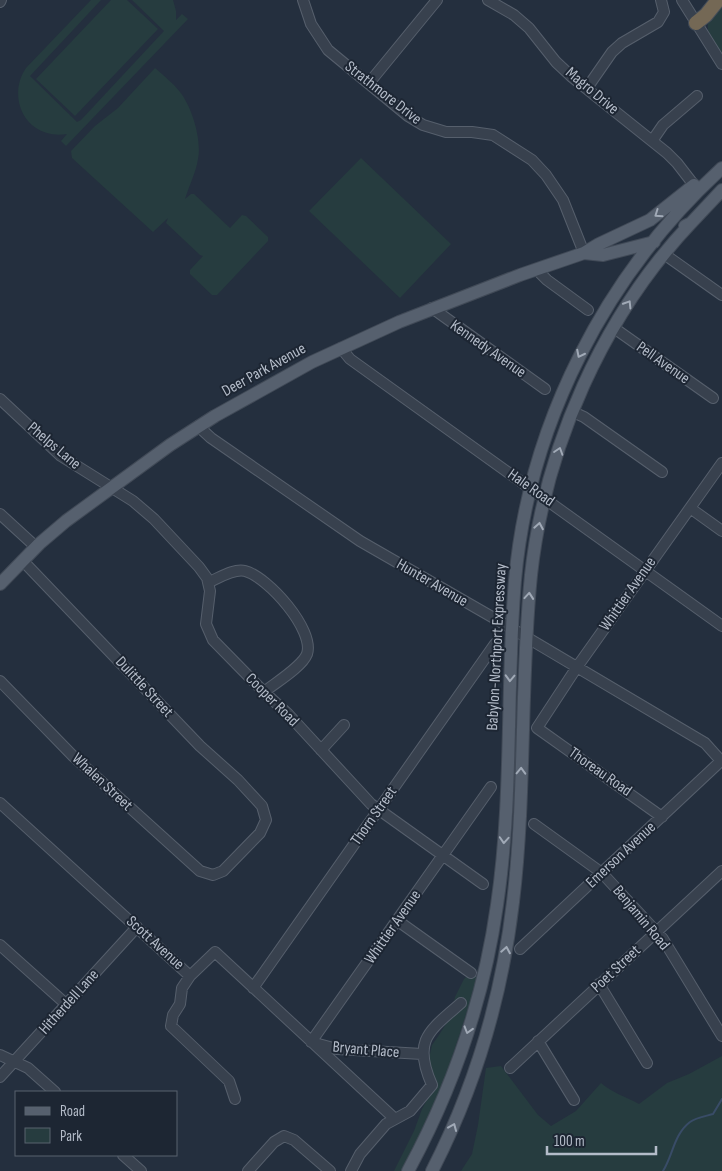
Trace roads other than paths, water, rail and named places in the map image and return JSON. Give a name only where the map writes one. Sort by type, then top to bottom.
[{"type":"highway","points":[[696,23],[706,15],[718,0]]},
{"type":"main road","name":"Deer Park Avenue","points":[[0,584],[36,547],[62,525],[198,426],[301,367],[341,348],[432,308],[584,253],[598,244],[650,220],[722,160]]},
{"type":"main road","name":"Babylon-Northport Expressway","points":[[408,1171],[433,1122],[456,1066],[480,992],[498,904],[504,844],[512,629],[519,550],[531,488],[551,422],[570,376],[597,324],[633,268],[678,212],[722,168]]},
{"type":"main road","name":"Deer Park Avenue","points":[[584,253],[603,255],[652,242],[672,234],[691,223],[722,191]]},
{"type":"main road","name":"Babylon-Northport Expressway","points":[[432,1171],[453,1126],[479,1057],[497,998],[508,941],[518,850],[531,573],[545,498],[573,412],[592,369],[629,302],[664,254],[691,223]]},
{"type":"main road","points":[[625,249],[631,256],[633,268]]},
{"type":"street","name":"Strathmore Drive","points":[[303,0],[311,24],[318,38],[328,50],[408,116],[424,125],[446,132],[472,132],[493,135],[532,160],[546,175],[563,200],[584,253]]},
{"type":"street","points":[[369,83],[437,0]]},
{"type":"street","name":"Magro Drive","points":[[488,0],[514,15],[529,28],[556,62],[677,163],[694,185]]},
{"type":"street","points":[[587,88],[612,52],[622,43],[658,22],[664,12],[661,0]]},
{"type":"street","points":[[682,0],[722,64]]},
{"type":"street","points":[[652,141],[663,125],[696,96]]},
{"type":"street","points":[[664,254],[722,295]]},
{"type":"street","points":[[536,269],[547,280],[588,310]]},
{"type":"street","name":"Kennedy Avenue","points":[[432,308],[545,389]]},
{"type":"street","name":"Pell Avenue","points":[[614,328],[713,398]]},
{"type":"street","name":"Hale Road","points":[[341,348],[350,359],[722,626]]},
{"type":"street","name":"Phelps Lane","points":[[0,399],[61,456],[81,470],[112,487]]},
{"type":"street","points":[[573,412],[584,417],[662,472]]},
{"type":"street","name":"Hunter Avenue","points":[[198,426],[211,438],[349,534],[577,666],[704,744],[722,761]]},
{"type":"street","name":"Whittier Avenue","points":[[537,728],[577,666],[722,463]]},
{"type":"street","points":[[112,487],[138,504],[149,514],[195,562],[209,582],[236,572],[248,572],[269,586],[282,598],[305,636],[308,650],[302,661],[264,692]]},
{"type":"street","points":[[690,508],[722,531]]},
{"type":"street","points":[[0,514],[36,547]]},
{"type":"street","name":"Dulittle Street","points":[[23,561],[200,746],[242,784],[260,803],[266,813],[266,824],[260,832],[225,869],[217,874],[210,875]]},
{"type":"street","name":"Cooper Road","points":[[209,582],[210,591],[206,620],[209,632],[217,643],[288,714],[378,810],[482,884]]},
{"type":"street","name":"Thorn Street","points":[[253,988],[495,644]]},
{"type":"street","name":"Whalen Street","points":[[0,681],[81,764],[194,867],[210,875]]},
{"type":"street","points":[[321,750],[344,726]]},
{"type":"street","name":"Thoreau Road","points":[[537,728],[662,817]]},
{"type":"street","name":"Emerson Avenue","points":[[520,949],[722,761]]},
{"type":"street","name":"Whittier Avenue","points":[[310,1042],[491,786]]},
{"type":"street","name":"Scott Avenue","points":[[0,803],[190,976],[215,952],[395,1119]]},
{"type":"street","name":"Benjamin Road","points":[[534,824],[602,873],[657,932],[722,1036]]},
{"type":"street","name":"Poet Street","points":[[510,1068],[599,984],[721,876]]},
{"type":"street","points":[[398,920],[470,973]]},
{"type":"street","name":"Hitherdell Lane","points":[[0,1077],[137,927]]},
{"type":"street","points":[[0,945],[67,1005]]},
{"type":"street","points":[[190,976],[182,988],[180,1004],[173,1016],[171,1026],[229,1081],[235,1099]]},
{"type":"street","points":[[599,984],[647,1062]]},
{"type":"street","name":"Bryant Place","points":[[395,1119],[410,1111],[432,1085],[424,1066],[422,1054],[424,1042],[439,1022],[461,1003]]},
{"type":"street","points":[[538,1041],[574,1100]]},
{"type":"street","name":"Bryant Place","points":[[310,1042],[337,1049],[422,1054]]},
{"type":"street","points":[[0,1055],[28,1068],[54,1091]]},
{"type":"street","points":[[351,1171],[360,1154],[386,1124],[395,1119]]},
{"type":"street","points":[[248,1171],[274,1142],[284,1136],[294,1140],[330,1171]]},
{"type":"street","points":[[124,1156],[141,1171]]},
{"type":"waterway","points":[[663,1171],[680,1132],[695,1119],[713,1114],[722,1099]]}]
